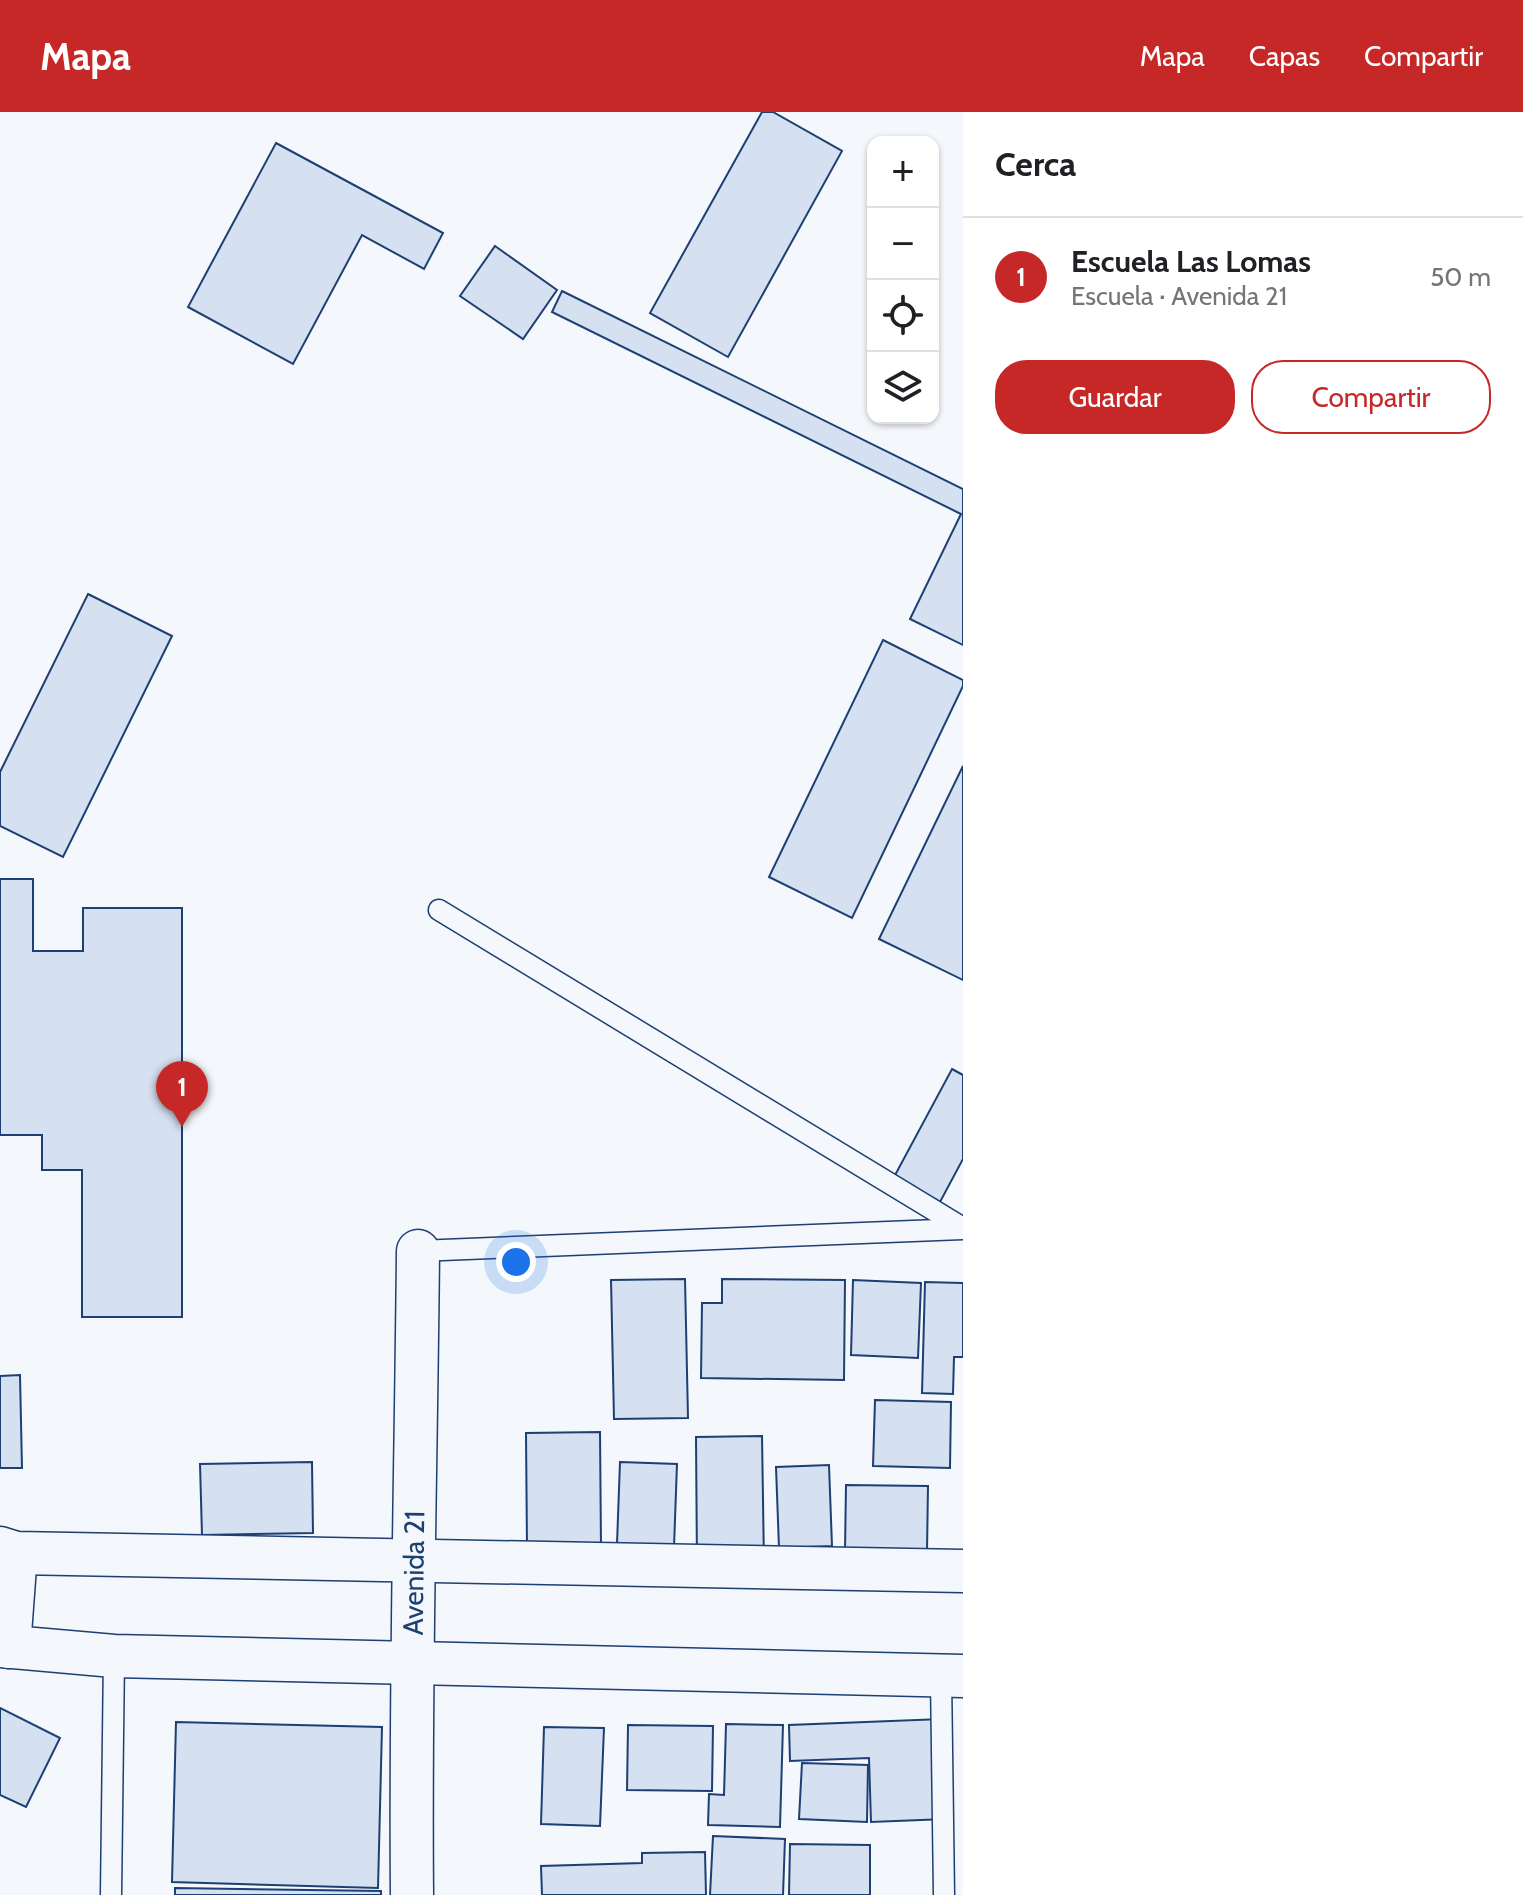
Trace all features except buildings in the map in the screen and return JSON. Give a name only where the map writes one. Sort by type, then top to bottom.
[{"type":"street","name":"Avenida 21","points":[[412,1895],[410,1661],[415,1561],[418,1251]]},
{"type":"street","points":[[952,1677],[410,1661],[114,1656],[4,1646],[8,1551],[963,1571]]},
{"type":"lane","points":[[439,910],[963,1228]]},
{"type":"lane","points":[[418,1251],[963,1228]]},
{"type":"lane","points":[[111,1895],[114,1656]]},
{"type":"lane","points":[[944,1895],[952,1677]]},
{"type":"place","name":"Escuela Las Lomas","points":[[182,1127]]}]
